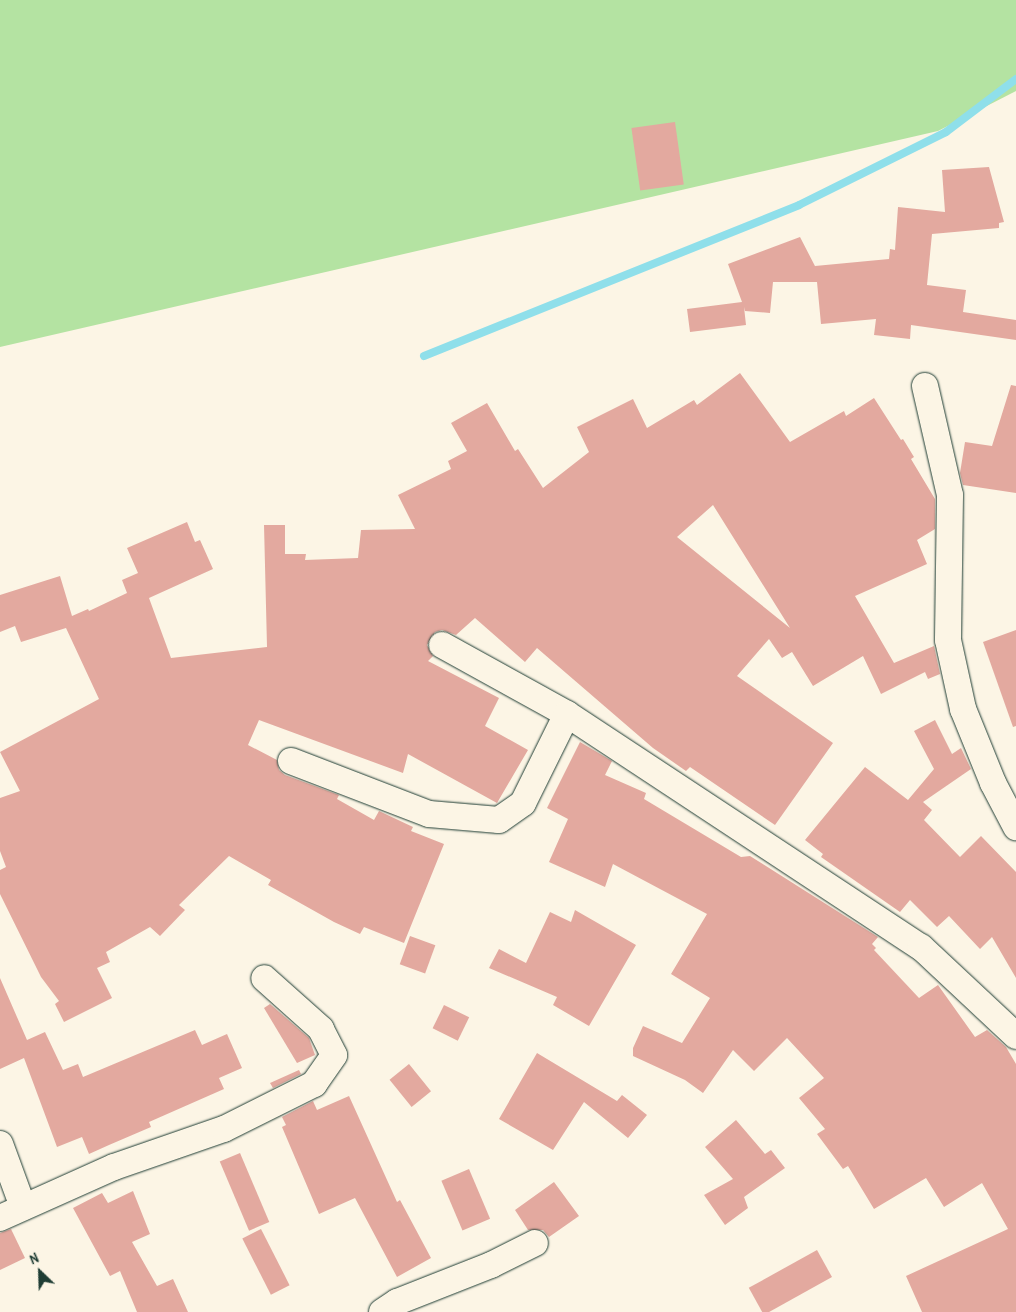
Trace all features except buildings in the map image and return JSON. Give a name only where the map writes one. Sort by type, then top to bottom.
[{"type":"street","points":[[925,386],[950,495],[948,640],[963,709],[993,783],[1016,827]]},
{"type":"street","points":[[442,646],[568,714],[921,948],[1016,1036]]},
{"type":"street","points":[[291,761],[429,814],[499,820],[523,803],[568,714]]},
{"type":"street","points":[[0,1218],[114,1167],[224,1129],[314,1084],[334,1055],[321,1029],[264,978]]},
{"type":"street","points":[[0,1144],[23,1207]]},
{"type":"street","points":[[382,1312],[398,1302],[491,1265],[534,1243]]},
{"type":"green space","points":[[0,0],[1016,0],[1016,91],[938,131],[0,347]]},
{"type":"waterway","points":[[424,356],[799,205],[946,132],[1016,79]]}]
